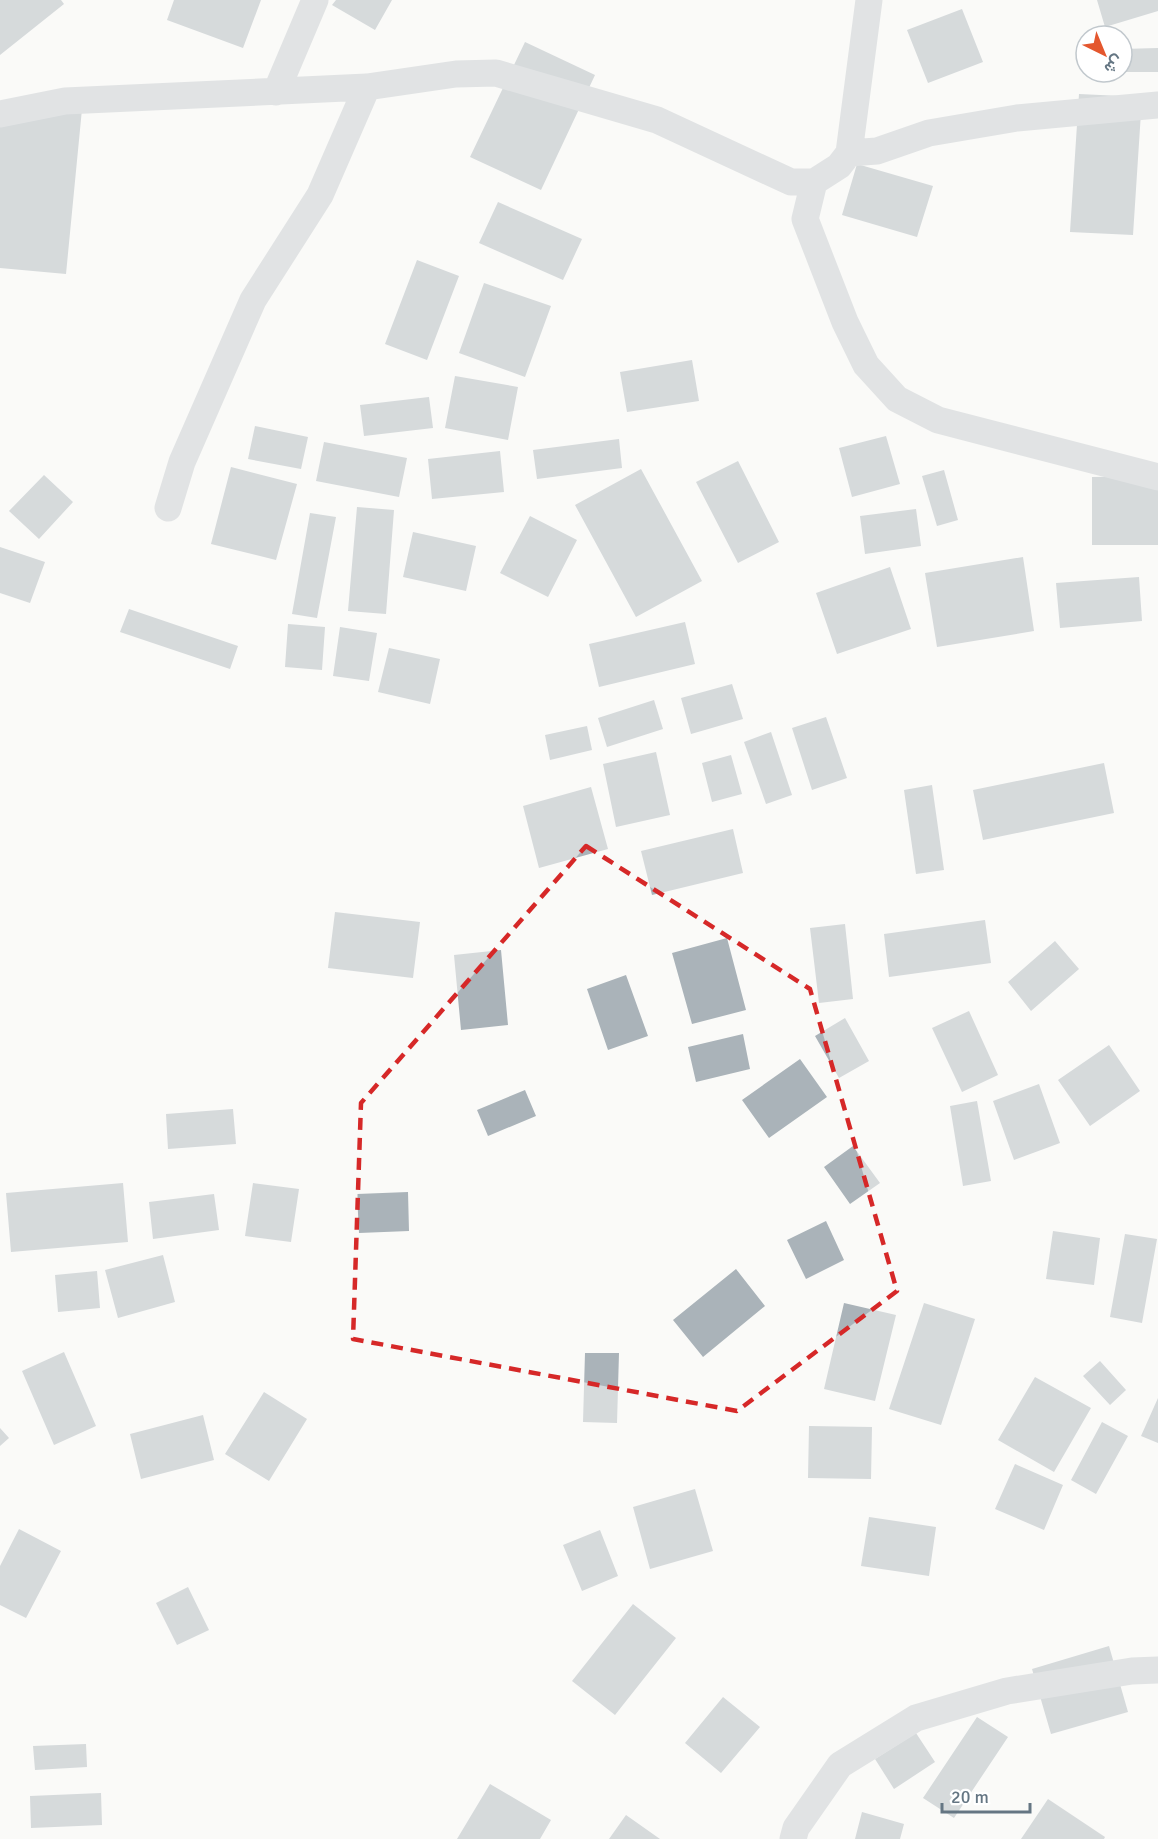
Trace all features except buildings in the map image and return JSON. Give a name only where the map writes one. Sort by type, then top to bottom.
[{"type":"street","points":[[276,92],[315,0]]},
{"type":"street","points":[[0,114],[65,100],[367,87],[456,74],[496,73],[657,120],[791,182],[814,182],[839,166],[849,153],[869,0]]},
{"type":"street","points":[[168,508],[182,462],[253,300],[320,195],[367,87]]},
{"type":"street","points":[[849,153],[877,151],[929,134],[1017,118],[1158,105]]},
{"type":"street","points":[[814,182],[805,219],[845,322],[866,365],[897,399],[938,420],[1158,477]]},
{"type":"street","points":[[792,1839],[796,1828],[840,1765],[916,1718],[1007,1691],[1132,1671],[1158,1670]]},
{"type":"highlighted area","points":[[586,846],[810,989],[897,1291],[737,1411],[353,1339],[361,1103]]}]
